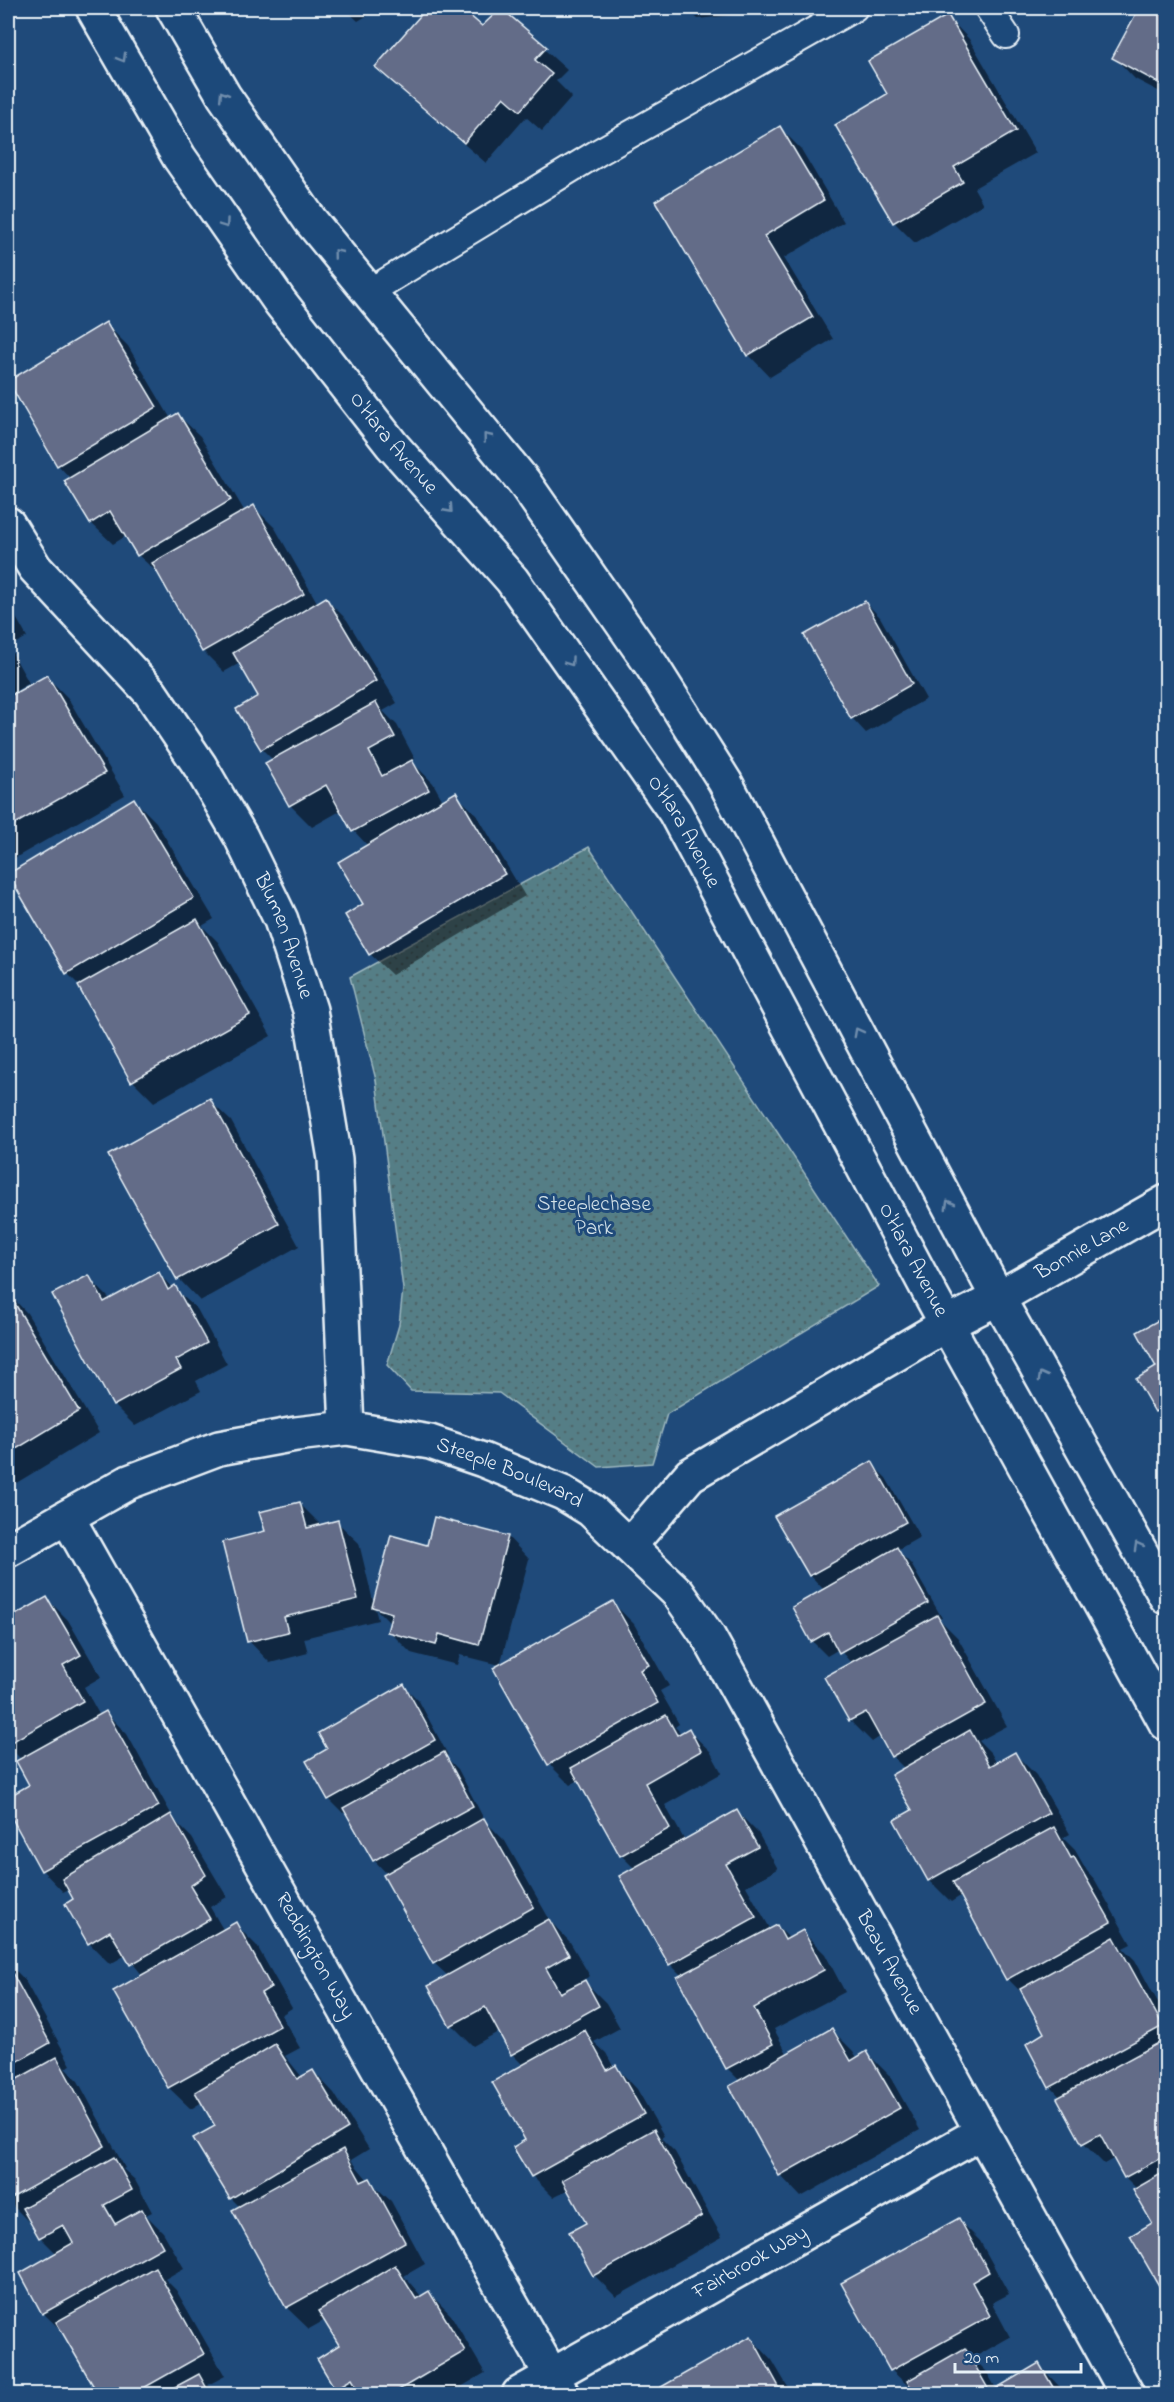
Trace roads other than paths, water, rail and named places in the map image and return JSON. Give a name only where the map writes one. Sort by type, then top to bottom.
[{"type":"street","name":"O'Hara Avenue","points":[[93,8],[179,157],[280,302],[392,445],[512,580],[675,812],[947,1324],[1167,1723]]},
{"type":"street","points":[[173,8],[224,96],[310,220],[524,482],[652,666],[725,782],[998,1298],[1167,1597]]},
{"type":"street","name":"Blumen Avenue","points":[[8,524],[35,568],[150,692],[200,766],[235,826],[281,920],[310,1010],[335,1160],[347,1428]]},
{"type":"street","name":"Bonnie Lane","points":[[947,1324],[998,1298],[1167,1202]]},
{"type":"street","points":[[629,1546],[690,1475],[947,1324]]},
{"type":"street","name":"Steeple Boulevard","points":[[8,1550],[129,1482],[219,1448],[296,1434],[347,1428],[430,1442],[483,1460],[563,1493],[591,1510],[629,1546]]},
{"type":"street","name":"Reddington Way","points":[[67,1517],[557,2385]]},
{"type":"street","name":"Beau Avenue","points":[[629,1546],[678,1593],[708,1636],[980,2133],[1126,2394]]},
{"type":"street","name":"Fairbrook Way","points":[[519,2394],[557,2385],[980,2133]]},
{"type":"lane","points":[[369,292],[599,152],[854,8]]},
{"type":"lane","points":[[988,8],[1006,35]]},
{"type":"park label","name":"Steeplechase Park","points":[[594,1217]]}]
